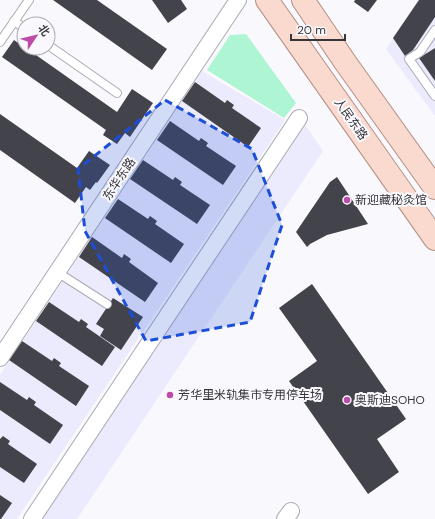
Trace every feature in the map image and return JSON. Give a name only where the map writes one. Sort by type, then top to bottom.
[{"type":"main road","name":"人民东路","points":[[267,0],[435,239]]},
{"type":"main road","points":[[303,0],[345,62],[435,188]]},
{"type":"street","name":"东华东路","points":[[0,358],[238,0]]},
{"type":"street","points":[[32,519],[299,118]]},
{"type":"lane","points":[[0,42],[29,0]]},
{"type":"lane","points":[[435,30],[420,52],[409,59],[435,96]]},
{"type":"lane","points":[[56,51],[117,93]]},
{"type":"lane","points":[[57,272],[107,304]]},
{"type":"highlighted area","points":[[165,100],[252,149],[282,225],[250,322],[146,341],[85,231],[78,169]]},
{"type":"shaded area","points":[[418,0],[435,0],[435,116],[386,49]]},
{"type":"shaded area","points":[[202,71],[285,120],[17,519],[0,519],[0,375]]},
{"type":"shaded area","points":[[296,111],[323,151],[77,519],[25,519]]},
{"type":"green space","points":[[246,34],[296,103],[284,118],[207,70],[230,35]]},
{"type":"building","points":[[53,0],[97,0],[167,49],[152,70]]},
{"type":"building","points":[[152,0],[181,0],[187,9],[168,23]]},
{"type":"building","points":[[355,0],[377,0],[368,12],[354,2]]},
{"type":"building","points":[[419,0],[435,0],[435,17],[413,50],[405,56],[393,38]]},
{"type":"building","points":[[14,40],[16,41],[16,56],[37,56],[117,112],[132,89],[153,103],[130,137],[125,133],[117,144],[103,135],[106,130],[2,57]]},
{"type":"building","points":[[435,48],[435,81],[419,58]]},
{"type":"building","points":[[195,82],[225,103],[227,100],[234,105],[232,108],[261,128],[248,147],[182,101]]},
{"type":"building","points":[[0,114],[77,168],[89,151],[110,165],[90,190],[86,187],[75,203],[0,150]]},
{"type":"building","points":[[170,121],[199,141],[201,138],[208,143],[206,146],[236,166],[223,185],[157,140]]},
{"type":"building","points":[[143,160],[173,180],[175,177],[182,182],[180,185],[210,205],[197,224],[130,179]]},
{"type":"building","points":[[337,177],[368,224],[327,235],[307,247],[296,232],[330,182]]},
{"type":"building","points":[[118,199],[148,219],[150,216],[157,221],[155,224],[184,244],[171,263],[105,218]]},
{"type":"building","points":[[92,237],[122,258],[124,254],[131,259],[129,262],[158,283],[145,302],[79,257]]},
{"type":"building","name":"奥斯迪SOHO","points":[[312,284],[406,419],[377,439],[399,472],[368,494],[289,381],[317,361],[279,308]]},
{"type":"building","points":[[113,298],[143,317],[121,350],[100,336],[104,329],[96,324]]},
{"type":"building","points":[[49,302],[79,322],[81,319],[88,324],[86,327],[115,347],[102,366],[36,321]]},
{"type":"building","points":[[22,341],[52,361],[54,358],[61,363],[59,366],[89,386],[76,406],[9,360]]},
{"type":"building","points":[[0,382],[27,400],[29,397],[36,402],[34,405],[63,425],[50,444],[0,410]]},
{"type":"building","points":[[3,436],[10,441],[8,444],[37,464],[24,483],[0,467],[0,439]]},
{"type":"building","points":[[0,495],[12,503],[1,519],[0,519]]},
{"type":"place","name":"新迎藏秘灸馆","points":[[347,200]]},
{"type":"place","name":"芳华里米轨集市专用停车场","points":[[170,395]]},
{"type":"place","name":"奥斯迪SOHO","points":[[347,400]]}]
